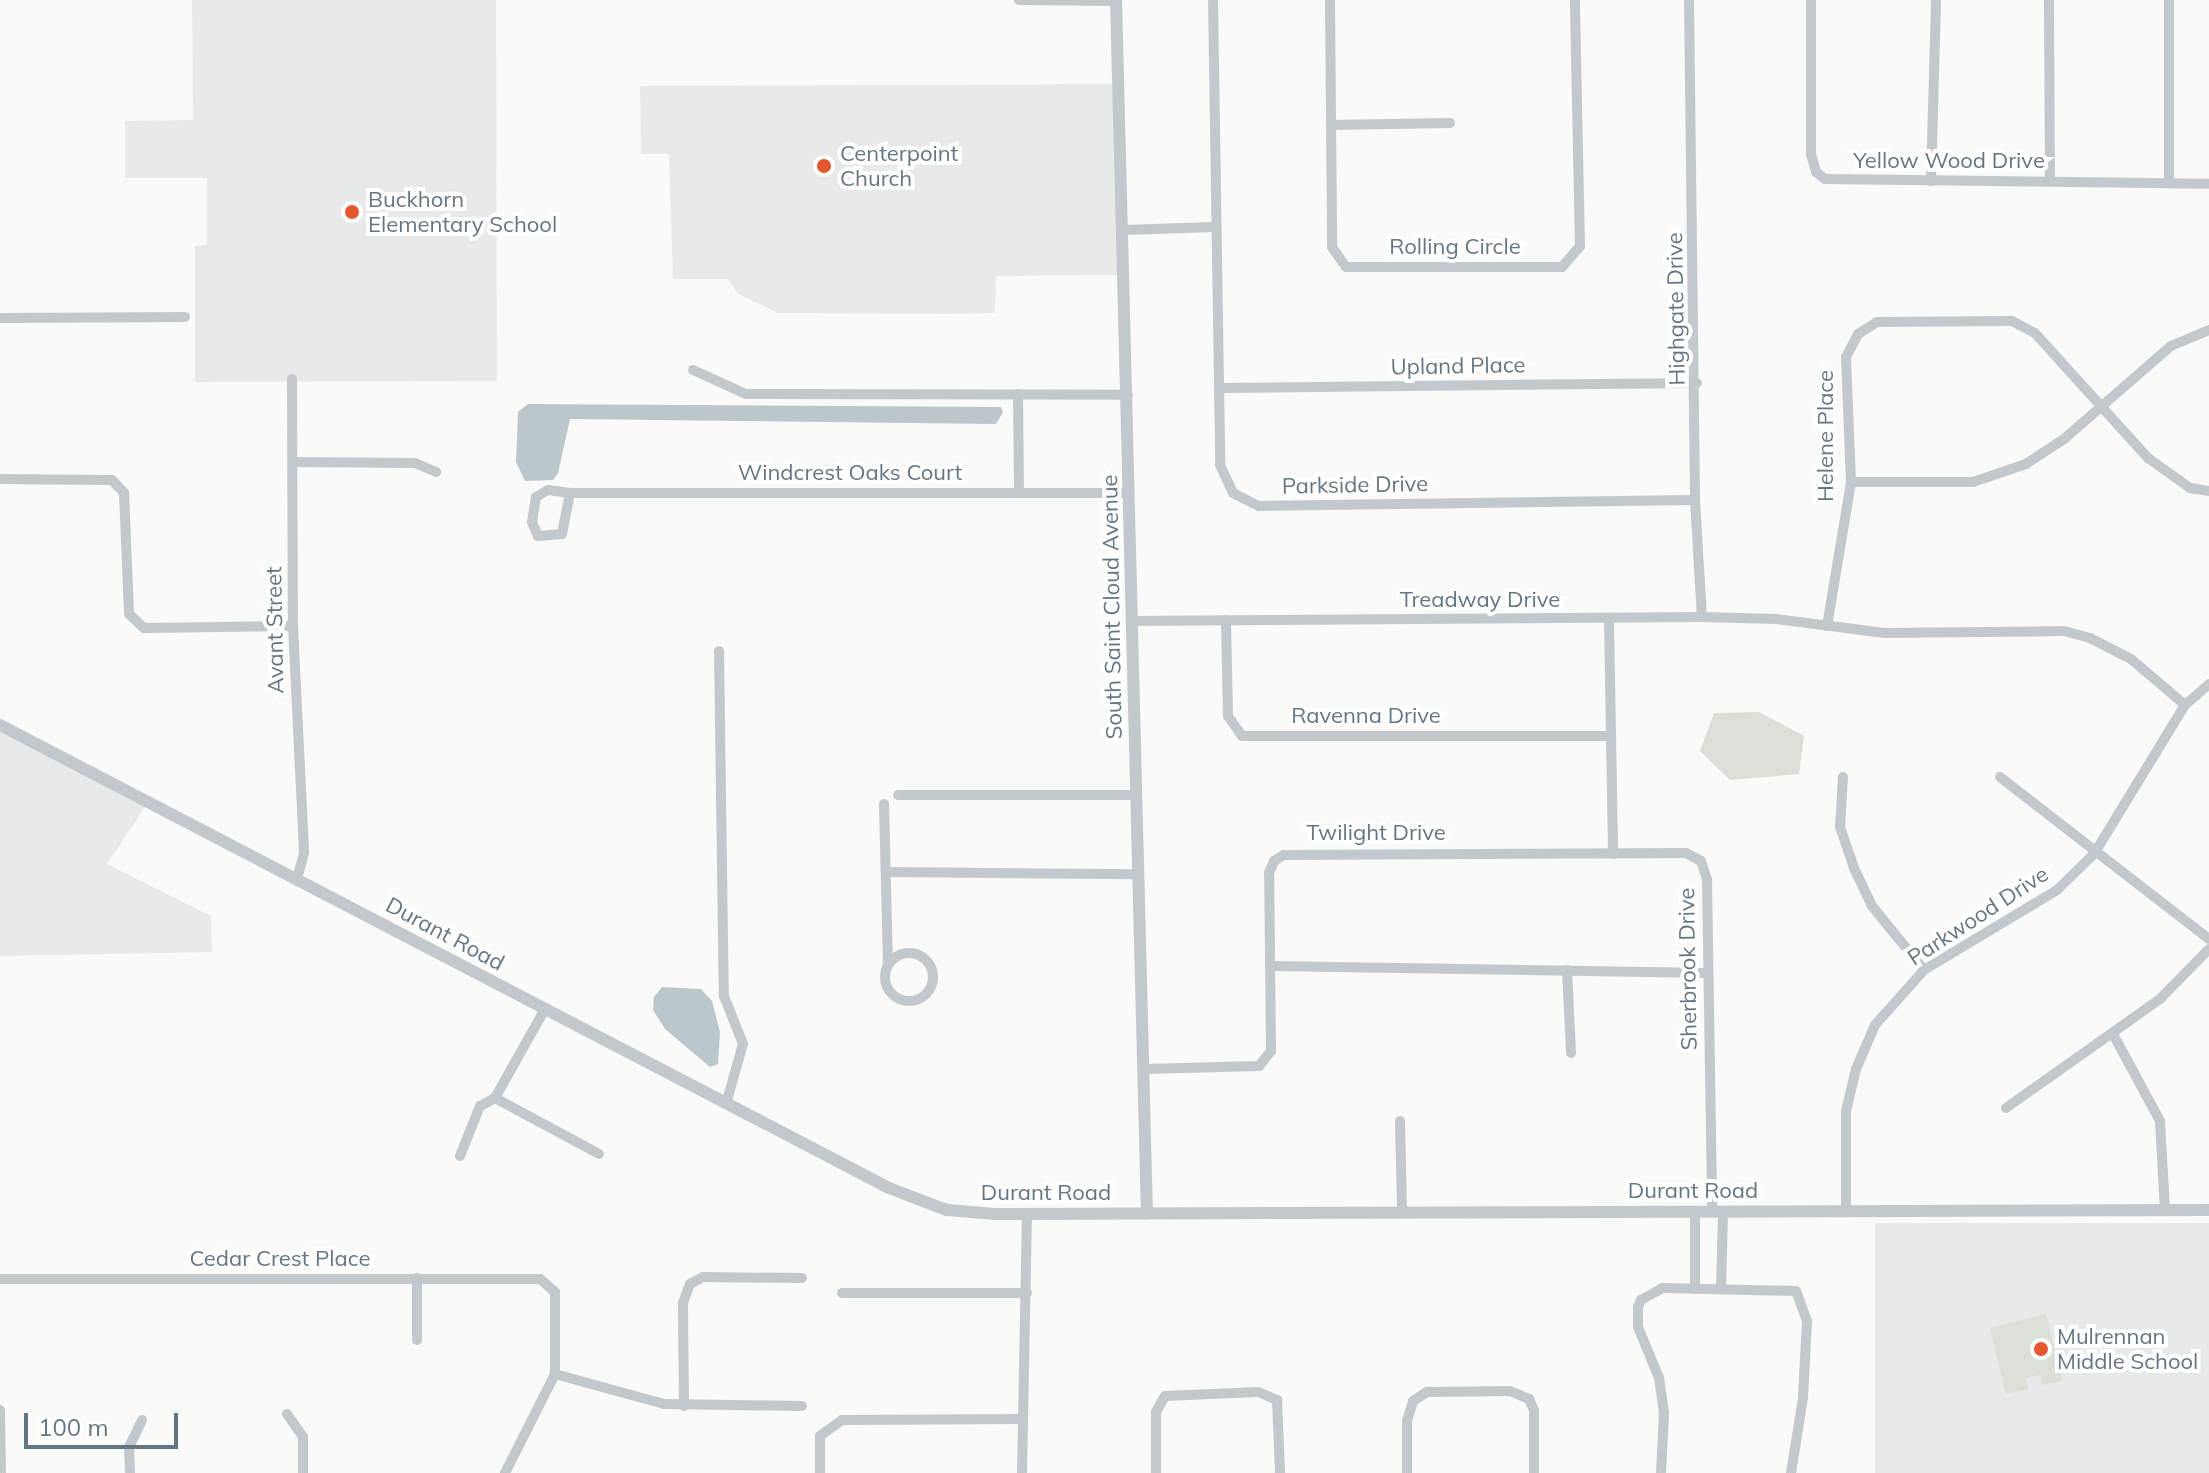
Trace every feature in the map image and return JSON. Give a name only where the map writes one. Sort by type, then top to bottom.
[{"type":"street","points":[[1019,0],[1116,0]]},
{"type":"street","name":"South Saint Cloud Avenue","points":[[1116,0],[1147,1214]]},
{"type":"street","points":[[1124,230],[1213,227],[1213,0]]},
{"type":"street","name":"Rolling Circle","points":[[1330,0],[1332,247],[1346,267],[1562,267],[1580,246],[1575,0]]},
{"type":"street","name":"Highgate Drive","points":[[1689,0],[1697,383],[1695,500],[1702,617]]},
{"type":"street","name":"Yellow Wood Drive","points":[[1811,0],[1811,154],[1816,172],[1841,181],[2209,184]]},
{"type":"street","points":[[1931,181],[1936,0]]},
{"type":"street","points":[[2049,0],[2050,181]]},
{"type":"street","points":[[2169,0],[2169,182]]},
{"type":"street","points":[[1331,125],[1450,123]]},
{"type":"street","name":"Parkside Drive","points":[[1213,227],[1220,465],[1233,493],[1259,506],[1695,500]]},
{"type":"street","points":[[0,318],[185,317]]},
{"type":"street","name":"Helene Place","points":[[1827,626],[1851,482],[1844,365],[1854,338],[1877,322],[2012,321],[2035,333],[2148,458],[2190,488],[2209,491]]},
{"type":"street","points":[[1851,482],[1973,482],[2026,464],[2064,439],[2098,405],[2171,346],[2209,330]]},
{"type":"street","points":[[693,370],[746,394],[1128,395]]},
{"type":"street","name":"Avant Street","points":[[292,379],[293,626],[304,853],[297,879]]},
{"type":"street","name":"Upland Place","points":[[1219,388],[1697,383]]},
{"type":"street","points":[[1018,394],[1019,493]]},
{"type":"street","points":[[293,462],[415,463],[436,472]]},
{"type":"street","points":[[0,479],[112,480],[124,493],[129,614],[144,628],[293,626]]},
{"type":"street","name":"Windcrest Oaks Court","points":[[570,493],[562,534],[538,536],[532,522],[536,497],[548,490],[570,493],[1129,493]]},
{"type":"street","name":"Treadway Drive","points":[[1132,621],[1702,617],[1884,633],[2064,631],[2131,659],[2185,705]]},
{"type":"street","name":"Ravenna Drive","points":[[1226,620],[1228,716],[1242,736],[1611,736]]},
{"type":"street","points":[[1609,620],[1613,854]]},
{"type":"street","points":[[719,651],[724,996],[743,1044],[726,1104]]},
{"type":"street","name":"Parkwood Drive","points":[[1846,1211],[1846,1111],[1856,1069],[1875,1025],[1924,970],[2057,890],[2094,854],[2185,705],[2209,684]]},
{"type":"street","name":"Durant Road","points":[[0,725],[726,1104],[932,1206],[1027,1214],[2209,1210]]},
{"type":"street","points":[[1843,777],[1840,827],[1854,868],[1872,906],[1924,970]]},
{"type":"street","points":[[2000,777],[2094,854],[2209,939]]},
{"type":"street","points":[[898,795],[1137,795]]},
{"type":"street","points":[[884,804],[888,965],[885,985],[896,998],[912,1001],[931,987],[933,972],[919,955],[904,953],[888,965]]},
{"type":"street","name":"Sherbrook Drive","points":[[1613,854],[1686,853],[1701,861],[1707,879],[1721,1289]]},
{"type":"street","name":"Twilight Drive","points":[[1145,1069],[1259,1066],[1271,1051],[1269,873],[1284,855],[1613,854]]},
{"type":"street","points":[[886,872],[1138,874]]},
{"type":"street","points":[[2006,1108],[2160,999],[2209,949]]},
{"type":"street","points":[[1270,966],[1708,973]]},
{"type":"street","points":[[1567,970],[1571,1053]]},
{"type":"street","points":[[460,1156],[480,1106],[495,1098],[545,1009]]},
{"type":"street","points":[[2113,1034],[2160,1121],[2165,1210]]},
{"type":"street","points":[[495,1098],[599,1154]]},
{"type":"street","points":[[1400,1121],[1402,1211]]},
{"type":"street","points":[[1695,1211],[1695,1289]]},
{"type":"street","points":[[1022,1473],[1021,1310],[1027,1293],[1027,1214]]},
{"type":"street","points":[[684,1406],[683,1303],[690,1284],[703,1277],[802,1278]]},
{"type":"street","points":[[417,1278],[417,1340]]},
{"type":"street","name":"Cedar Crest Place","points":[[0,1279],[540,1279],[555,1292],[555,1374]]},
{"type":"street","points":[[1661,1473],[1664,1413],[1659,1378],[1638,1327],[1638,1307],[1641,1300],[1663,1288],[1796,1291],[1805,1304],[1803,1398],[1791,1473]]},
{"type":"street","points":[[842,1293],[1027,1293]]},
{"type":"street","points":[[505,1473],[555,1374],[684,1406],[802,1406]]},
{"type":"street","points":[[1407,1473],[1407,1421],[1413,1401],[1427,1392],[1510,1391],[1529,1399],[1534,1410],[1534,1473]]},
{"type":"street","points":[[1156,1473],[1156,1412],[1165,1396],[1244,1392],[1269,1394],[1277,1400],[1280,1473]]},
{"type":"street","points":[[0,1410],[1,1473]]},
{"type":"street","points":[[287,1414],[303,1437],[303,1473]]},
{"type":"street","points":[[820,1473],[820,1436],[842,1420],[1022,1419]]},
{"type":"street","points":[[130,1473],[129,1447],[142,1420]]},
{"type":"shaded area","name":"Buckhorn Elementary School","points":[[192,0],[496,0],[497,381],[195,382],[195,246],[207,245],[207,178],[125,178],[125,121],[193,120]]},
{"type":"shaded area","points":[[1114,84],[1120,275],[996,276],[995,313],[947,314],[778,313],[737,293],[728,279],[673,279],[669,154],[641,154],[640,86]]},
{"type":"shaded area","points":[[528,404],[1001,407],[1003,412],[996,424],[570,419],[558,473],[553,480],[525,481],[516,462],[518,412]]},
{"type":"shaded area","points":[[1759,712],[1804,736],[1799,774],[1730,780],[1700,751],[1714,713]]},
{"type":"shaded area","points":[[0,731],[145,807],[107,864],[211,916],[212,952],[0,956]]},
{"type":"shaded area","points":[[662,987],[701,989],[712,1001],[720,1032],[718,1064],[710,1067],[665,1029],[653,1010],[654,997]]},
{"type":"shaded area","name":"Mulrennan Middle School","points":[[1875,1223],[2209,1223],[2209,1473],[1875,1473]]},
{"type":"shaded area","points":[[2046,1314],[2062,1381],[2043,1385],[2040,1375],[2026,1378],[2028,1389],[2006,1394],[1990,1328]]},
{"type":"place","name":"Centerpoint Church","points":[[824,166]]},
{"type":"place","name":"Buckhorn Elementary School","points":[[352,212]]},
{"type":"place","name":"Mulrennan Middle School","points":[[2041,1349]]}]
